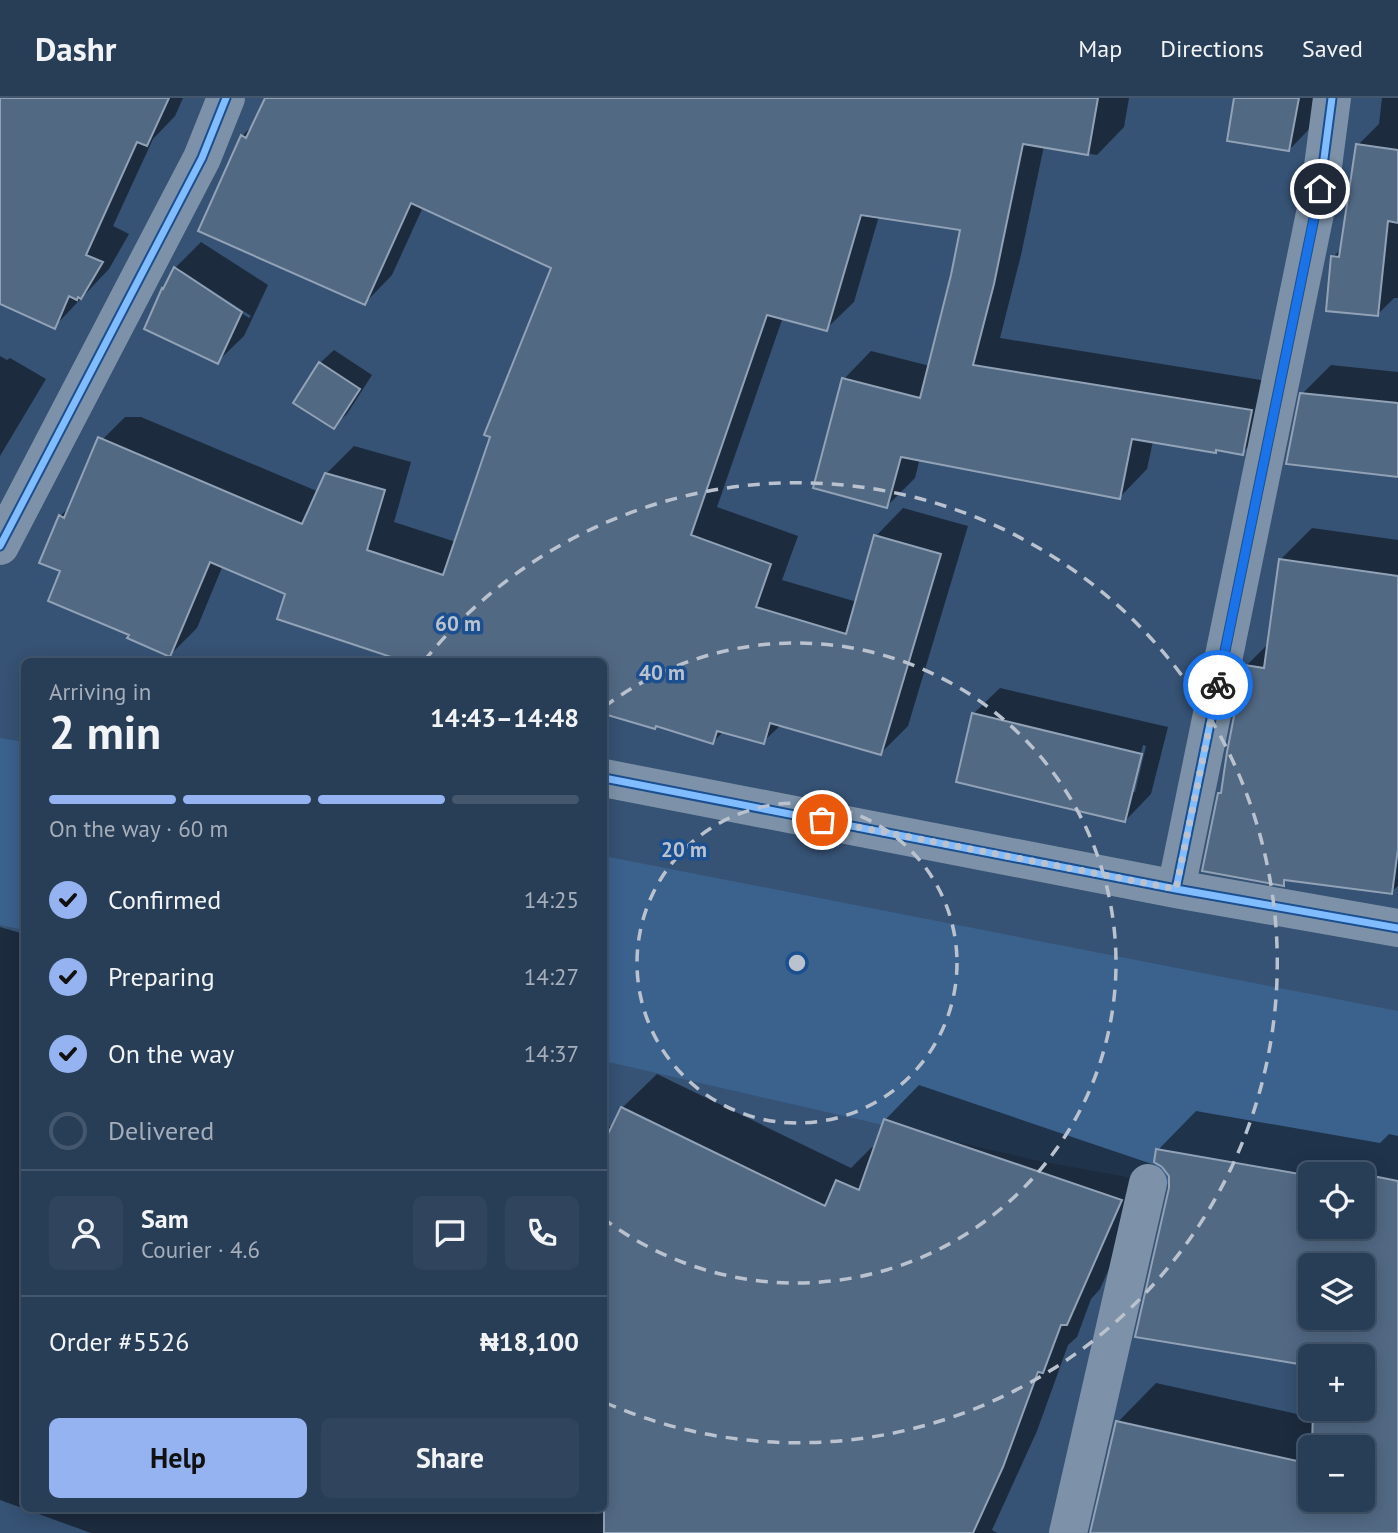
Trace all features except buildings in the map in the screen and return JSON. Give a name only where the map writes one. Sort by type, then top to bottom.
[{"type":"street","points":[[0,546],[202,158],[226,98]]},
{"type":"street","points":[[1176,889],[1320,189],[1332,98]]},
{"type":"street","points":[[607,779],[1176,889],[1398,928]]},
{"type":"street","points":[[1068,1533],[1147,1182]]},
{"type":"water","points":[[0,738],[21,742],[21,929],[0,925]]},
{"type":"water","points":[[607,857],[1398,1011],[1398,1226],[1375,1192],[1375,1162],[1298,1162],[1298,1208],[1044,1162],[607,1062]]},
{"type":"cycle path","points":[[0,546],[202,158],[226,98]]},
{"type":"cycle path","points":[[1176,889],[1320,189],[1332,98]]},
{"type":"cycle path","points":[[607,779],[1176,889],[1398,928]]},
{"type":"way so far","points":[[822,820],[1176,889],[1218,685]]},
{"type":"route","points":[[1218,685],[1320,189]]}]
